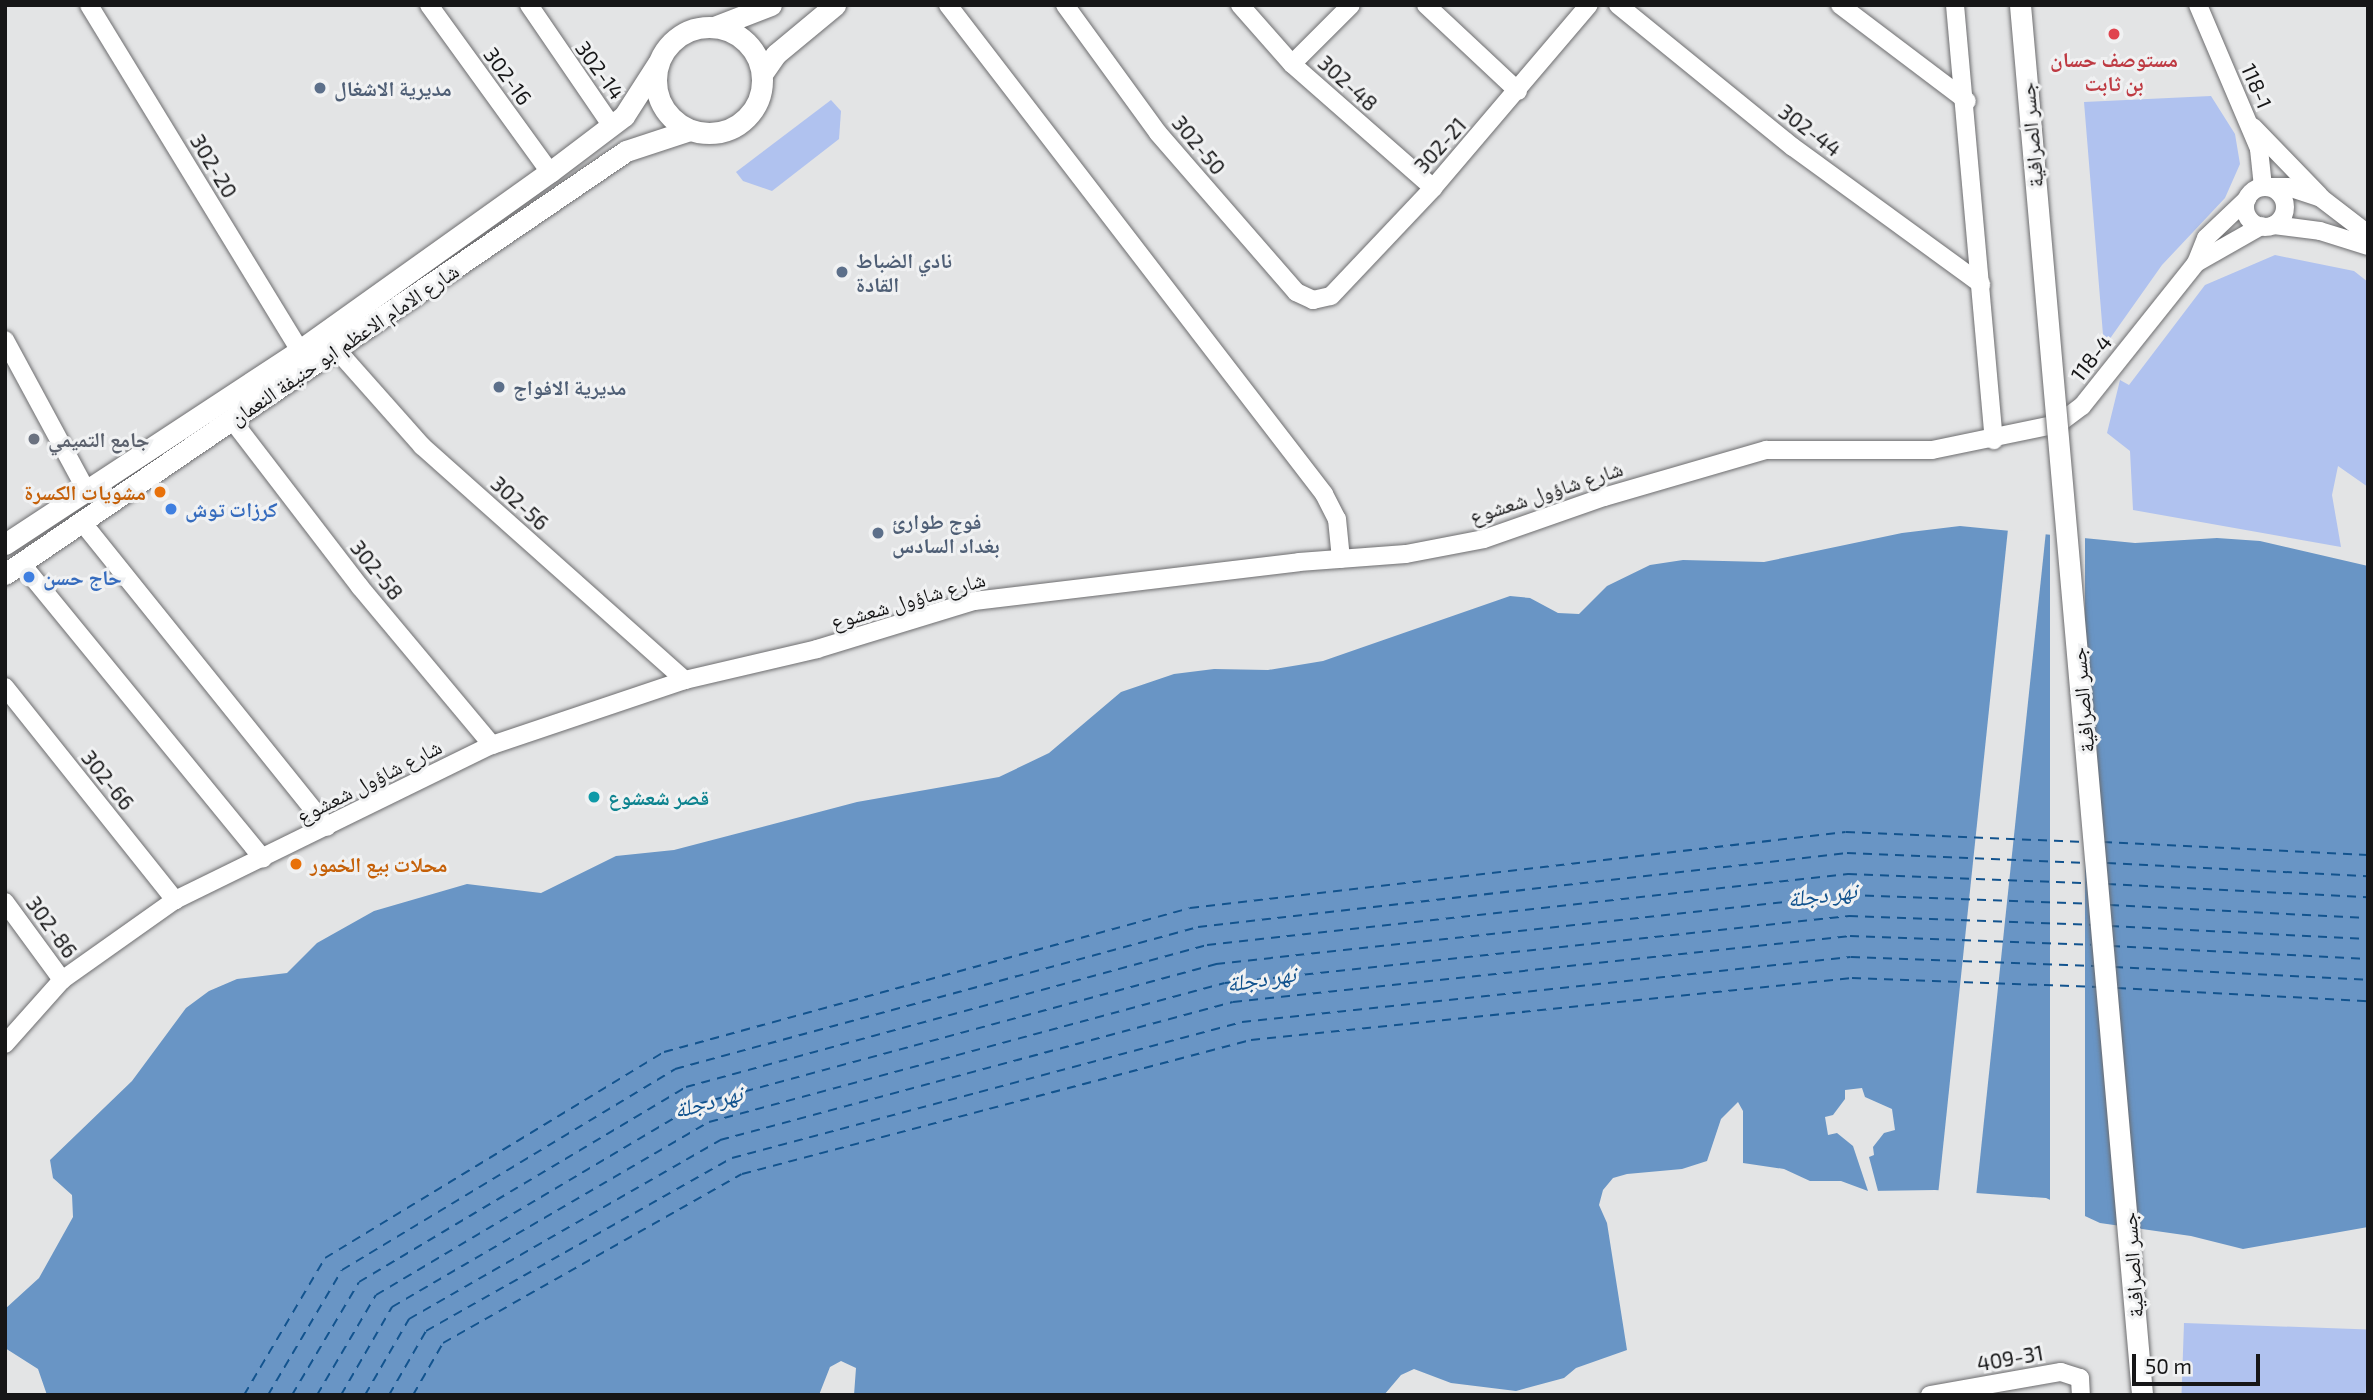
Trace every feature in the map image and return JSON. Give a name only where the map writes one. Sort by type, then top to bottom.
[{"type":"main road","points":[[714,27],[746,42],[762,74],[761,91],[743,120],[712,133],[690,130],[670,116],[658,95],[658,63],[680,35],[714,27],[771,5]]},
{"type":"main road","points":[[762,74],[776,54],[835,5]]},
{"type":"main road","name":"جسر الصرافية","points":[[2020,5],[2142,1395]]},
{"type":"main road","name":"شارع الامام الاعظم ابو حنيفة النعمان","points":[[5,544],[300,350],[550,173],[612,126],[634,104],[658,63]]},
{"type":"main road","name":"شارع الامام الاعظم ابو حنيفة النعمان","points":[[13,569],[626,151],[690,130]]},
{"type":"street","name":"302-20","points":[[89,5],[300,350]]},
{"type":"street","name":"302-16","points":[[429,5],[550,173]]},
{"type":"street","name":"302-14","points":[[529,5],[612,126]]},
{"type":"street","points":[[948,5],[1324,494],[1337,519],[1341,559]]},
{"type":"street","name":"302-50","points":[[1065,5],[1158,133],[1296,292],[1314,300]]},
{"type":"street","name":"302-48","points":[[1240,5],[1292,64],[1433,188]]},
{"type":"street","points":[[1292,64],[1351,5]]},
{"type":"street","points":[[1426,5],[1518,91]]},
{"type":"street","name":"302-21","points":[[1314,300],[1331,296],[1433,188],[1589,5]]},
{"type":"street","name":"302-44","points":[[1618,5],[1793,147],[1981,284]]},
{"type":"street","points":[[1840,5],[1967,101]]},
{"type":"street","points":[[1955,5],[1967,101],[1994,440]]},
{"type":"street","name":"118-1","points":[[2198,5],[2248,121],[2261,158],[2267,187]]},
{"type":"street","points":[[2248,121],[2321,198],[2368,234]]},
{"type":"street","points":[[2321,198],[2288,187],[2267,187],[2247,198],[2249,219],[2267,225],[2320,231],[2368,246]]},
{"type":"street","points":[[2267,187],[2284,201],[2284,215],[2267,225]]},
{"type":"street","name":"118-4","points":[[1994,440],[2058,424],[2078,411],[2196,263],[2206,239],[2247,198]]},
{"type":"street","name":"118-4","points":[[2196,263],[2267,225]]},
{"type":"street","points":[[5,340],[86,491]]},
{"type":"street","name":"302-56","points":[[336,349],[422,446],[685,680]]},
{"type":"street","name":"302-58","points":[[232,420],[360,587],[492,744]]},
{"type":"street","name":"شارع شاؤول شعشوع","points":[[5,1044],[62,980],[175,900],[492,744],[685,680],[817,649],[974,601],[1406,554],[1484,540],[1604,497],[1766,450],[1932,450],[1994,440]]},
{"type":"street","points":[[82,522],[327,827]]},
{"type":"street","points":[[13,569],[263,859]]},
{"type":"street","name":"302-66","points":[[5,687],[175,900]]},
{"type":"street","name":"302-86","points":[[5,902],[62,980]]},
{"type":"street","name":"409-31","points":[[1930,1395],[2072,1372],[2080,1378],[2081,1395]]},
{"type":"shaded area","points":[[2211,96],[2235,134],[2240,164],[2225,198],[2162,265],[2104,347],[2084,102]]},
{"type":"shaded area","points":[[831,100],[841,111],[839,139],[772,191],[743,181],[736,172]]},
{"type":"shaded area","points":[[2275,255],[2354,271],[2368,282],[2368,487],[2338,466],[2332,495],[2341,547],[2133,510],[2130,451],[2107,433],[2120,380],[2129,385],[2205,285]]},
{"type":"shaded area","points":[[2184,1323],[2368,1329],[2366,1395],[2181,1395]]},
{"type":"water","name":"نهر دجلة","points":[[1960,526],[2135,543],[2217,538],[2260,541],[2368,566],[2368,1227],[2243,1249],[2191,1236],[2100,1223],[2046,1198],[1935,1190],[1868,1191],[1841,1181],[1810,1181],[1784,1169],[1743,1163],[1743,1111],[1738,1102],[1721,1119],[1707,1161],[1682,1169],[1627,1174],[1613,1178],[1603,1190],[1599,1205],[1607,1223],[1627,1350],[1576,1368],[1564,1378],[1516,1391],[1451,1383],[1414,1369],[1401,1375],[1384,1395],[854,1395],[856,1368],[841,1361],[830,1367],[819,1395],[47,1395],[38,1369],[5,1348],[5,1309],[39,1278],[73,1217],[72,1195],[53,1178],[50,1160],[132,1081],[186,1008],[209,991],[237,979],[287,973],[317,943],[374,911],[467,884],[541,893],[616,856],[674,850],[857,802],[999,777],[1049,753],[1121,692],[1174,674],[1214,669],[1268,670],[1323,661],[1510,596],[1530,598],[1558,613],[1579,614],[1607,586],[1650,565],[1683,560],[1764,562],[1902,533]]},
{"type":"pier","points":[[2008,529],[2046,533],[1974,1216],[1936,1212]]},
{"type":"pier","points":[[2050,532],[2085,532],[2085,1232],[2050,1232]]},
{"type":"pier","points":[[1862,1088],[1865,1097],[1892,1109],[1895,1130],[1884,1133],[1873,1147],[1874,1155],[1869,1157],[1878,1191],[1868,1191],[1853,1146],[1837,1133],[1828,1135],[1825,1117],[1833,1115],[1845,1099],[1845,1090]]},
{"type":"ferry route","points":[[244,1395],[325,1258],[664,1052],[1190,908],[1846,832],[2084,842]]},
{"type":"ferry route","points":[[2103,842],[2368,855]]},
{"type":"ferry route","points":[[268,1395],[342,1270],[675,1069],[1198,927],[1847,853],[2087,863]]},
{"type":"ferry route","points":[[2107,863],[2368,876]]},
{"type":"ferry route","points":[[292,1395],[359,1282],[686,1087],[1207,945],[1848,874],[2087,883]]},
{"type":"ferry route","points":[[2107,884],[2368,897]]},
{"type":"ferry route","points":[[317,1395],[376,1295],[698,1104],[1216,964],[1849,895],[2091,904]]},
{"type":"ferry route","points":[[2110,905],[2368,918]]},
{"type":"ferry route","points":[[341,1395],[392,1307],[709,1122],[1225,983],[1849,916],[2091,925]]},
{"type":"ferry route","points":[[2110,926],[2368,939]]},
{"type":"ferry route","points":[[365,1395],[409,1319],[720,1140],[1233,1002],[1850,936],[2091,945]]},
{"type":"ferry route","points":[[2111,946],[2368,959]]},
{"type":"ferry route","points":[[389,1395],[426,1331],[732,1158],[1242,1022],[1851,957],[2094,966]]},
{"type":"ferry route","points":[[2114,967],[2368,980]]},
{"type":"ferry route","points":[[413,1395],[443,1343],[742,1174],[1251,1040],[1852,978],[2098,987]]},
{"type":"ferry route","points":[[2117,988],[2368,1001]]},
{"type":"place","name":"مستوصف حسان بن ثابت","points":[[2114,34]]},
{"type":"place","name":"مديرية الاشغال","points":[[320,88]]},
{"type":"place","name":"نادي الضباط القادة","points":[[842,272]]},
{"type":"place","name":"مديرية الافواج","points":[[499,387]]},
{"type":"place","name":"جامع التميمي","points":[[34,439]]},
{"type":"place","name":"مشويات الكسرة","points":[[160,492]]},
{"type":"place","name":"كرزات توش","points":[[171,509]]},
{"type":"place","name":"فوج طوارئ بغداد السادس","points":[[878,533]]},
{"type":"place","name":"حاج حسن","points":[[29,577]]},
{"type":"place","name":"قصر شعشوع","points":[[594,797]]},
{"type":"place","name":"محلات بيع الخمور","points":[[296,864]]}]
